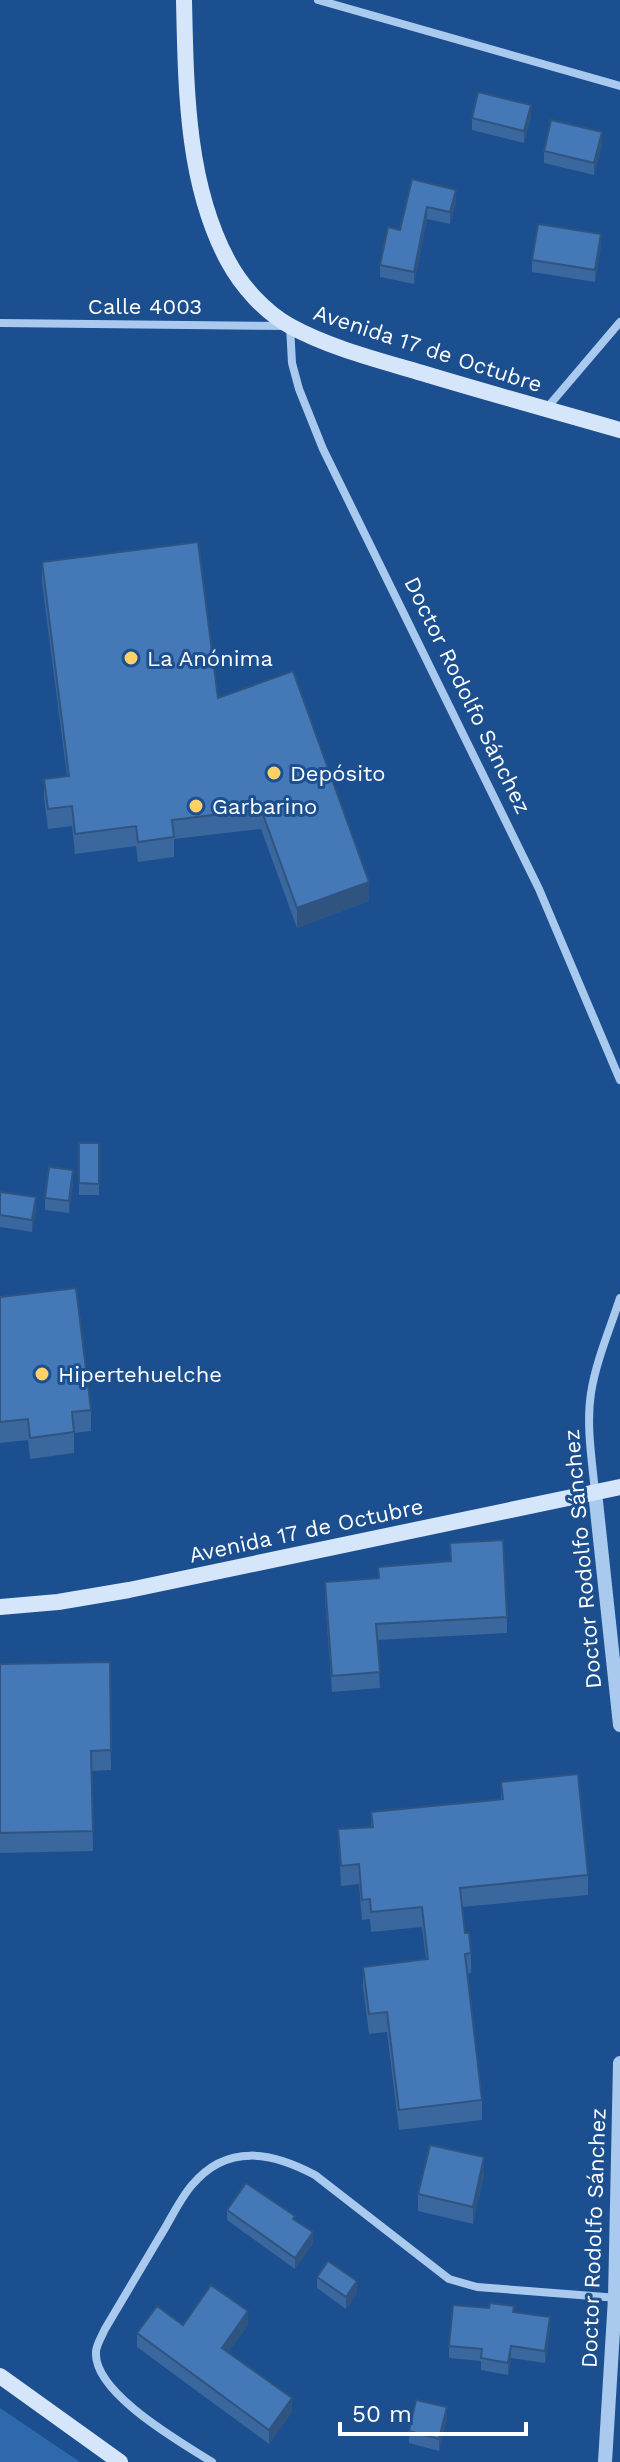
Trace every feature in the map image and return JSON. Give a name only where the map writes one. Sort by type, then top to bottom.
[{"type":"main road","name":"Avenida 17 de Octubre","points":[[184,0],[193,144],[207,210],[229,263],[266,309],[290,326],[345,348],[620,430]]},
{"type":"main road","name":"Avenida 17 de Octubre","points":[[0,1607],[58,1602],[129,1590],[620,1487]]},
{"type":"main road","points":[[0,2376],[120,2462]]},
{"type":"street","points":[[318,0],[620,86]]},
{"type":"street","points":[[546,409],[620,322]]},
{"type":"street","name":"Calle 4003","points":[[0,323],[290,326]]},
{"type":"street","name":"Doctor Rodolfo Sánchez","points":[[290,326],[292,363],[317,436],[539,889],[620,1080]]},
{"type":"street","name":"Doctor Rodolfo Sánchez","points":[[620,1298],[590,1394],[590,1446],[620,1725]]},
{"type":"street","name":"Doctor Rodolfo Sánchez","points":[[605,2462],[618,2298],[620,2063]]},
{"type":"street","points":[[212,2462],[125,2402],[103,2377],[96,2353],[105,2329],[191,2185],[214,2165],[239,2156],[262,2156],[291,2162],[315,2175],[449,2279],[477,2287],[618,2298]]},
{"type":"shaded area","points":[[0,2408],[80,2462],[0,2462]]},
{"type":"building","points":[[478,92],[531,105],[524,131],[472,118]]},
{"type":"building","points":[[551,120],[602,132],[594,163],[544,151]]},
{"type":"building","points":[[412,179],[456,190],[450,212],[427,207],[414,272],[380,265],[388,227],[400,230]]},
{"type":"building","points":[[538,224],[601,234],[595,270],[532,260]]},
{"type":"building","name":"La Anónima","points":[[198,542],[218,698],[293,671],[369,882],[297,908],[261,809],[172,820],[174,837],[138,842],[136,826],[75,834],[72,806],[48,809],[44,779],[69,776],[42,562]]},
{"type":"building","points":[[79,1143],[99,1143],[99,1184],[79,1183]]},
{"type":"building","points":[[49,1167],[73,1170],[69,1201],[45,1198]]},
{"type":"building","points":[[0,1192],[36,1197],[32,1220],[0,1215]]},
{"type":"building","name":"Hipertehuelche","points":[[76,1288],[91,1410],[72,1412],[74,1432],[30,1438],[28,1419],[0,1422],[0,1297]]},
{"type":"building","points":[[503,1540],[507,1617],[376,1624],[380,1672],[332,1676],[325,1582],[379,1578],[378,1567],[451,1561],[450,1543]]},
{"type":"building","points":[[110,1662],[111,1750],[91,1751],[93,1831],[0,1833],[0,1664]]},
{"type":"building","points":[[578,1774],[588,1875],[460,1888],[465,1933],[469,1933],[471,1953],[465,1954],[482,2100],[399,2110],[387,2012],[369,2014],[363,1967],[428,1959],[422,1907],[371,1912],[370,1899],[362,1900],[359,1864],[341,1866],[338,1829],[373,1827],[371,1812],[503,1799],[501,1782]]},
{"type":"building","points":[[430,2145],[484,2157],[473,2207],[418,2194]]},
{"type":"building","points":[[246,2183],[313,2232],[295,2258],[227,2210]]},
{"type":"building","points":[[328,2261],[357,2281],[346,2297],[317,2277]]},
{"type":"building","points":[[211,2285],[248,2311],[222,2348],[292,2398],[269,2430],[137,2333],[157,2306],[183,2325]]},
{"type":"building","points":[[490,2303],[514,2306],[513,2312],[550,2317],[545,2351],[511,2346],[508,2363],[481,2358],[482,2349],[449,2346],[453,2305],[489,2308]]},
{"type":"building","points":[[416,2400],[447,2407],[439,2439],[409,2431]]},
{"type":"place","name":"La Anónima","points":[[131,658]]},
{"type":"place","name":"Depósito","points":[[274,773]]},
{"type":"place","name":"Garbarino","points":[[196,806]]},
{"type":"place","name":"Hipertehuelche","points":[[42,1374]]}]
